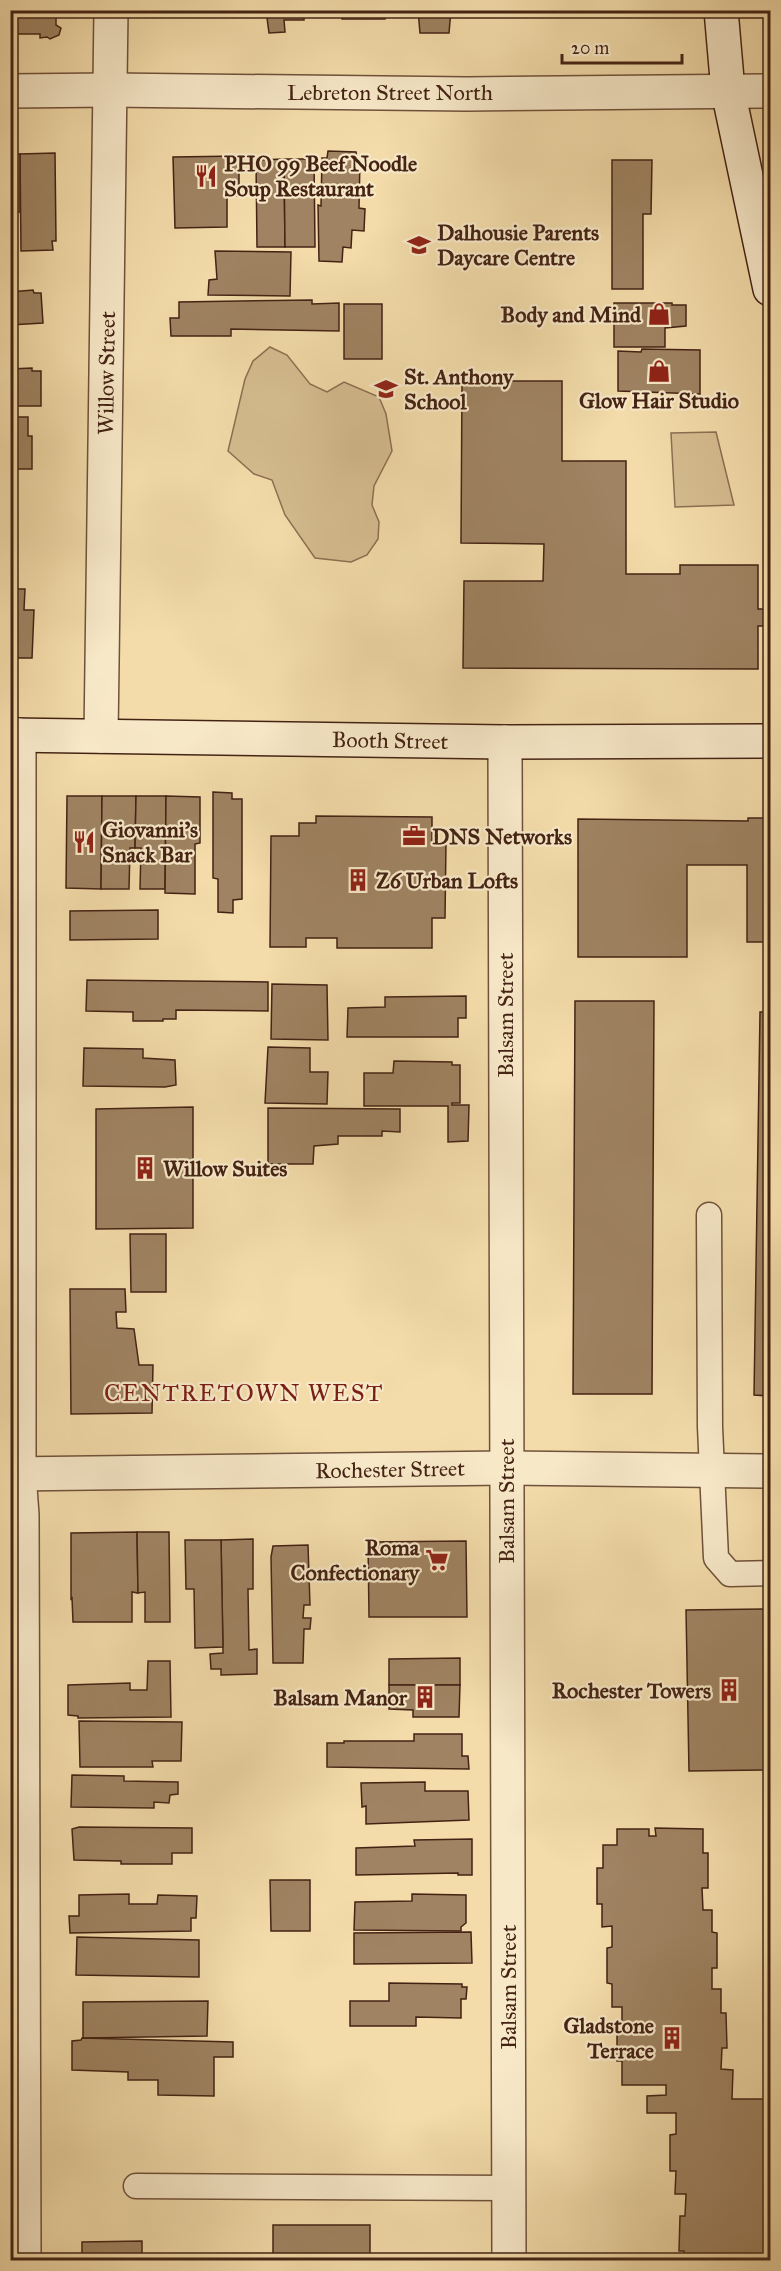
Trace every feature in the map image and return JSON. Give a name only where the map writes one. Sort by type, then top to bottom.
[{"type":"street","name":"Willow Street","points":[[101,736],[111,10]]},
{"type":"street","points":[[721,10],[728,90],[771,289]]},
{"type":"street","name":"Lebreton Street North","points":[[10,91],[455,94],[771,91]]},
{"type":"street","points":[[15,735],[15,1474],[21,1515],[24,2260]]},
{"type":"street","name":"Booth Street","points":[[15,735],[505,741],[771,741]]},
{"type":"street","name":"Balsam Street","points":[[505,741],[509,2260]]},
{"type":"street","name":"Rochester Street","points":[[15,1474],[506,1468],[771,1471]]},
{"type":"lane","points":[[710,1215],[710,1427],[716,1558],[730,1574],[771,1573]]},
{"type":"lane","points":[[136,2186],[508,2187]]},
{"type":"shaded area","points":[[270,347],[287,355],[310,384],[327,392],[344,382],[379,397],[386,414],[392,451],[374,486],[372,505],[379,522],[378,539],[367,555],[351,562],[315,558],[285,515],[272,480],[254,474],[228,451],[245,379],[253,361]]},
{"type":"shaded area","points":[[716,432],[734,505],[675,507],[671,433]]},
{"type":"building","points":[[10,10],[56,10],[56,25],[61,28],[59,35],[50,39],[40,38],[40,34],[10,34]]},
{"type":"building","points":[[266,10],[304,10],[304,20],[284,20],[285,32],[269,33]]},
{"type":"building","points":[[342,10],[385,10],[385,19],[342,19]]},
{"type":"building","points":[[418,10],[451,10],[449,33],[420,33]]},
{"type":"building","points":[[328,151],[356,152],[357,159],[360,159],[359,208],[365,209],[364,231],[352,230],[351,248],[343,247],[342,262],[319,261],[318,205],[321,206],[322,158],[327,158]]},
{"type":"building","points":[[55,153],[56,241],[52,241],[53,250],[21,251],[20,154]]},
{"type":"building","points":[[10,154],[20,154],[20,212],[14,212],[14,235],[11,235],[10,248]]},
{"type":"building","name":"PHO 99 Beef Noodle Soup Restaurant","points":[[239,156],[239,196],[227,196],[227,227],[175,228],[173,157]]},
{"type":"building","points":[[284,159],[285,247],[257,247],[256,160]]},
{"type":"building","points":[[284,159],[314,159],[315,247],[285,247]]},
{"type":"building","points":[[612,160],[652,160],[651,214],[643,214],[643,289],[612,289]]},
{"type":"building","points":[[215,251],[291,252],[290,296],[208,295],[209,280],[217,279]]},
{"type":"building","points":[[33,290],[34,293],[41,293],[43,323],[10,325],[10,292]]},
{"type":"building","points":[[312,300],[312,304],[339,303],[339,331],[231,329],[231,336],[171,336],[170,318],[179,318],[179,302]]},
{"type":"building","points":[[614,303],[686,305],[686,326],[665,328],[665,347],[614,347]]},
{"type":"building","points":[[344,304],[382,304],[382,359],[344,359]]},
{"type":"building","name":"Glow Hair Studio","points":[[642,349],[700,350],[700,394],[618,391],[618,351],[641,352]]},
{"type":"building","points":[[32,368],[32,371],[41,371],[41,406],[10,406],[10,369]]},
{"type":"building","points":[[462,381],[562,381],[562,461],[626,461],[626,574],[680,574],[680,565],[758,565],[758,609],[770,609],[770,626],[758,626],[758,669],[463,668],[464,581],[543,581],[544,544],[461,543]]},
{"type":"building","points":[[10,417],[28,417],[28,436],[32,436],[32,469],[10,469]]},
{"type":"building","points":[[10,579],[12,579],[12,589],[25,589],[24,610],[34,610],[32,658],[16,658],[16,671],[10,671]]},
{"type":"building","points":[[213,792],[232,793],[232,799],[242,799],[242,899],[233,900],[233,913],[218,912],[218,879],[213,878]]},
{"type":"building","name":"Giovanni's Snack Bar","points":[[67,796],[102,796],[101,889],[66,888]]},
{"type":"building","points":[[102,796],[136,796],[135,848],[130,848],[129,889],[101,889]]},
{"type":"building","points":[[136,796],[166,796],[165,889],[140,889],[141,848],[135,848]]},
{"type":"building","points":[[166,796],[200,797],[200,843],[195,844],[195,894],[165,893]]},
{"type":"building","name":"Z6 Urban Lofts","points":[[316,816],[432,817],[432,842],[446,843],[445,918],[432,918],[432,948],[337,948],[337,938],[306,938],[306,947],[270,947],[271,836],[299,836],[299,823],[316,823]]},
{"type":"building","points":[[748,818],[770,818],[770,942],[747,942],[747,865],[687,865],[687,957],[578,957],[578,819],[748,821]]},
{"type":"building","points":[[158,910],[158,939],[70,940],[70,911]]},
{"type":"building","points":[[87,980],[268,982],[268,1011],[176,1010],[176,1019],[133,1021],[133,1012],[86,1011]]},
{"type":"building","points":[[272,984],[327,985],[328,1040],[271,1039]]},
{"type":"building","points":[[466,996],[466,1018],[458,1018],[458,1037],[347,1037],[348,1008],[385,1007],[385,997]]},
{"type":"building","points":[[575,1001],[654,1001],[652,1394],[573,1394]]},
{"type":"building","points":[[760,1012],[770,1012],[770,1396],[754,1395]]},
{"type":"building","points":[[268,1047],[310,1048],[310,1072],[328,1072],[327,1104],[265,1103]]},
{"type":"building","points":[[84,1048],[143,1049],[143,1058],[175,1060],[176,1085],[165,1087],[83,1086]]},
{"type":"building","points":[[394,1061],[452,1062],[452,1065],[460,1065],[460,1103],[452,1103],[452,1105],[469,1105],[468,1141],[448,1142],[448,1106],[364,1106],[364,1073],[393,1073]]},
{"type":"building","name":"Willow Suites","points":[[193,1107],[193,1228],[96,1229],[96,1109]]},
{"type":"building","points":[[268,1108],[400,1109],[400,1132],[382,1131],[382,1136],[338,1136],[338,1144],[314,1146],[313,1164],[268,1164]]},
{"type":"building","points":[[130,1234],[166,1234],[166,1292],[131,1292]]},
{"type":"building","points":[[70,1289],[125,1289],[126,1312],[116,1312],[117,1328],[134,1329],[139,1365],[153,1365],[152,1413],[71,1414]]},
{"type":"building","points":[[137,1532],[138,1593],[132,1592],[132,1622],[73,1622],[71,1533]]},
{"type":"building","points":[[137,1532],[169,1532],[170,1622],[145,1622],[145,1592],[138,1593]]},
{"type":"building","points":[[253,1539],[253,1589],[248,1589],[249,1650],[257,1649],[257,1674],[221,1675],[221,1669],[211,1669],[210,1654],[223,1653],[221,1540]]},
{"type":"building","points":[[185,1540],[221,1540],[223,1647],[195,1648],[194,1589],[186,1589]]},
{"type":"building","points":[[466,1541],[467,1617],[369,1617],[368,1542]]},
{"type":"building","points":[[308,1545],[310,1605],[304,1605],[303,1618],[311,1618],[310,1629],[304,1629],[303,1663],[273,1663],[271,1557],[273,1546]]},
{"type":"building","name":"Rochester Towers","points":[[770,1609],[770,1770],[689,1771],[686,1610]]},
{"type":"building","points":[[460,1658],[460,1685],[389,1685],[389,1659]]},
{"type":"building","points":[[148,1661],[170,1661],[171,1717],[78,1718],[78,1716],[68,1715],[68,1685],[130,1683],[130,1690],[147,1690]]},
{"type":"building","name":"Balsam Manor","points":[[389,1685],[460,1685],[459,1717],[413,1717],[413,1710],[389,1709]]},
{"type":"building","points":[[79,1721],[182,1722],[181,1761],[152,1761],[153,1767],[80,1767]]},
{"type":"building","points":[[414,1734],[462,1734],[462,1756],[468,1756],[469,1769],[327,1767],[327,1743],[414,1741]]},
{"type":"building","points":[[72,1775],[124,1776],[124,1781],[178,1782],[178,1794],[170,1795],[169,1803],[154,1802],[154,1808],[71,1807]]},
{"type":"building","points":[[425,1782],[425,1791],[468,1791],[469,1820],[366,1824],[366,1806],[362,1807],[361,1783]]},
{"type":"building","points":[[79,1827],[192,1828],[192,1853],[172,1853],[172,1864],[121,1864],[121,1861],[74,1860],[72,1829]]},
{"type":"building","name":"Gladstone Terrace","points":[[655,1828],[703,1829],[703,1853],[708,1853],[708,1888],[702,1888],[703,1910],[712,1910],[712,1932],[717,1933],[717,1968],[712,1968],[712,1989],[721,1989],[721,2013],[726,2013],[727,2048],[722,2048],[721,2069],[733,2070],[732,2099],[770,2099],[770,2260],[685,2260],[684,2251],[679,2251],[680,2216],[685,2216],[686,2194],[675,2194],[676,2171],[670,2171],[670,2135],[676,2134],[676,2113],[647,2113],[647,2096],[666,2095],[666,2085],[622,2085],[622,2061],[617,2061],[617,2028],[622,2028],[622,2007],[612,2007],[612,1984],[607,1983],[607,1948],[612,1947],[612,1926],[602,1927],[602,1904],[597,1904],[597,1868],[603,1868],[603,1845],[617,1845],[617,1829],[649,1829],[649,1836],[656,1836]]},
{"type":"building","points":[[472,1839],[472,1875],[458,1875],[458,1873],[356,1875],[356,1848],[415,1846],[414,1840]]},
{"type":"building","points":[[270,1880],[310,1880],[310,1931],[271,1931]]},
{"type":"building","points":[[129,1894],[129,1904],[157,1904],[158,1895],[197,1896],[196,1918],[191,1918],[191,1931],[70,1933],[69,1916],[79,1916],[79,1895]]},
{"type":"building","points":[[412,1894],[466,1895],[466,1923],[461,1927],[461,1931],[354,1930],[355,1902],[412,1901]]},
{"type":"building","points":[[471,1932],[472,1963],[354,1964],[354,1933]]},
{"type":"building","points":[[77,1937],[199,1940],[199,1977],[76,1975]]},
{"type":"building","points":[[389,1983],[462,1984],[462,1987],[467,1987],[466,1999],[461,1999],[461,2018],[416,2017],[416,2026],[350,2026],[350,2001],[389,2001]]},
{"type":"building","points":[[208,2001],[207,2036],[83,2038],[83,2002]]},
{"type":"building","points":[[82,2038],[233,2042],[233,2057],[214,2057],[214,2096],[158,2095],[158,2080],[128,2080],[128,2072],[72,2070],[72,2041]]},
{"type":"building","points":[[273,2225],[370,2225],[370,2260],[273,2260]]},
{"type":"building","points":[[142,2241],[142,2260],[82,2260],[82,2242]]},
{"type":"place","name":"PHO 99 Beef Noodle Soup Restaurant","points":[[206,176]]},
{"type":"place","name":"Dalhousie Parents Daycare Centre","points":[[419,245]]},
{"type":"place","name":"Body and Mind","points":[[659,314]]},
{"type":"place","name":"Glow Hair Studio","points":[[659,371]]},
{"type":"place","name":"St. Anthony School","points":[[386,389]]},
{"type":"place","name":"DNS Networks","points":[[414,836]]},
{"type":"place","name":"Giovanni's Snack Bar","points":[[84,842]]},
{"type":"place","name":"Z6 Urban Lofts","points":[[358,880]]},
{"type":"place","name":"Willow Suites","points":[[145,1168]]},
{"type":"place","name":"Roma Confectionary","points":[[437,1560]]},
{"type":"place","name":"Rochester Towers","points":[[729,1690]]},
{"type":"place","name":"Balsam Manor","points":[[425,1697]]},
{"type":"place","name":"Gladstone Terrace","points":[[672,2038]]},
{"type":"district","name":"CENTRETOWN WEST","points":[[244,1393]]}]
